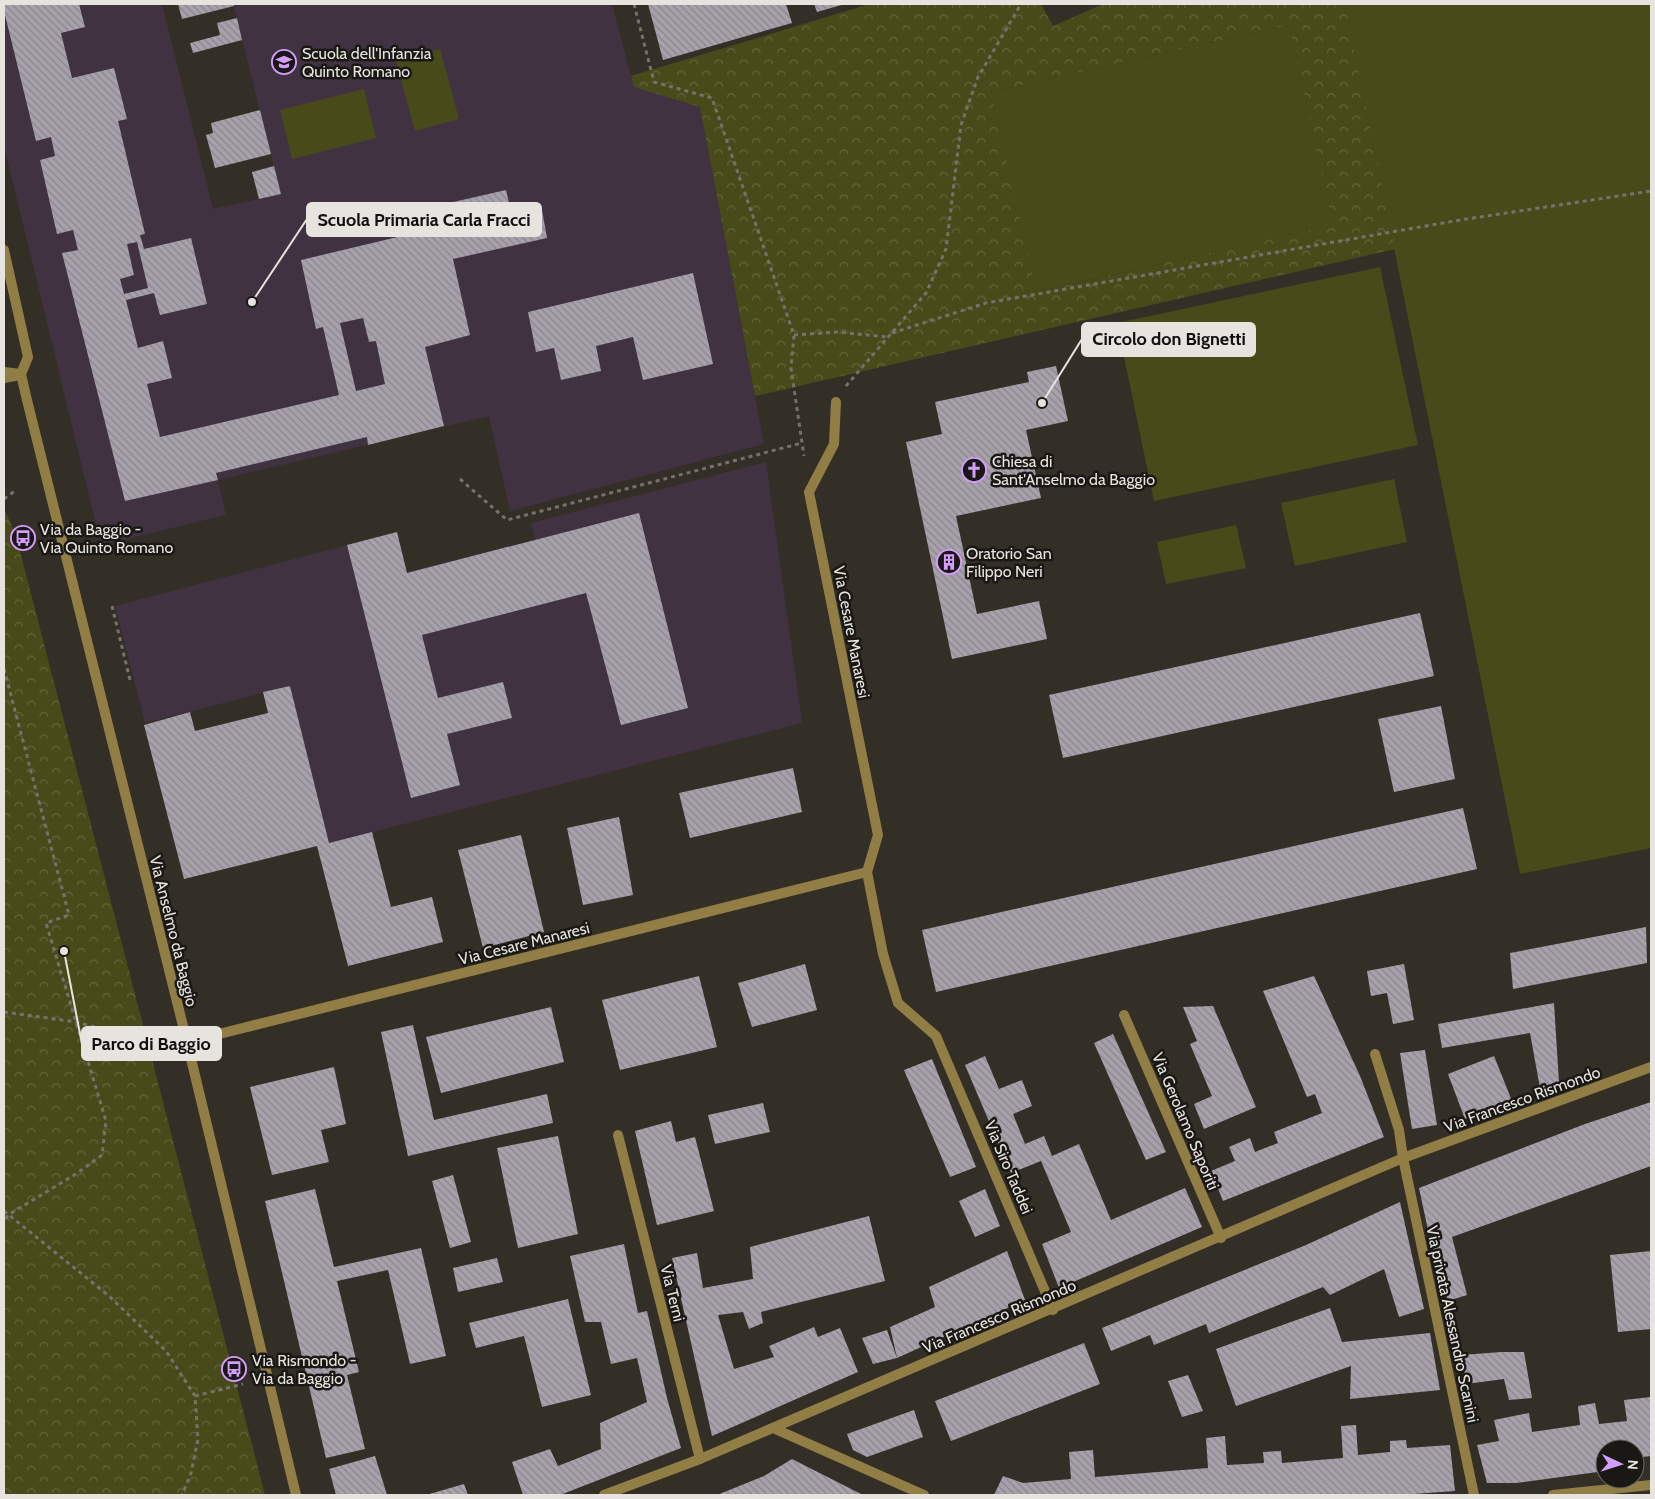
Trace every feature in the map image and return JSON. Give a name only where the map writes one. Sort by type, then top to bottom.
[{"type":"street","name":"Via Anselmo da Baggio","points":[[4,250],[28,357],[21,374],[69,575],[187,1042],[296,1495]]},
{"type":"street","points":[[4,372],[21,374]]},
{"type":"street","points":[[4,378],[21,374]]},
{"type":"street","points":[[809,492],[834,444],[836,402]]},
{"type":"street","name":"Via Cesare Manaresi","points":[[809,492],[878,836],[867,872],[882,954],[898,1003],[936,1036]]},
{"type":"street","name":"Via Cesare Manaresi","points":[[187,1042],[867,872]]},
{"type":"street","name":"Via Gerolamo Saporiti","points":[[1124,1015],[1221,1238]]},
{"type":"street","name":"Via Siro Taddei","points":[[936,1036],[1053,1310]]},
{"type":"street","points":[[1375,1054],[1399,1130],[1403,1158]]},
{"type":"street","name":"Via Francesco Rismondo","points":[[604,1495],[700,1459],[1053,1310],[1403,1158],[1651,1067]]},
{"type":"street","name":"Via Terni","points":[[618,1135],[700,1459]]},
{"type":"street","name":"Via privata Alessandro Scanini","points":[[1403,1158],[1474,1495]]},
{"type":"street","points":[[773,1428],[924,1495]]},
{"type":"street","points":[[1553,1495],[1651,1485]]},
{"type":"path","points":[[634,4],[654,82],[712,98],[794,335],[791,368],[809,492]]},
{"type":"path","points":[[836,402],[847,384],[926,293],[946,249],[961,125],[978,77],[1021,4]]},
{"type":"path","points":[[892,333],[986,303],[1460,220],[1651,191]]},
{"type":"path","points":[[794,335],[837,332],[888,337]]},
{"type":"path","points":[[460,479],[507,520],[802,443]]},
{"type":"path","points":[[4,499],[16,490]]},
{"type":"path","points":[[112,606],[130,680]]},
{"type":"path","points":[[4,669],[69,915],[46,923],[106,1121],[102,1155],[76,1174],[8,1215],[4,1222]]},
{"type":"path","points":[[4,1012],[76,1022],[153,1042]]},
{"type":"path","points":[[4,1211],[109,1296],[166,1351],[195,1396],[198,1438],[191,1473],[182,1495]]},
{"type":"path","points":[[195,1396],[243,1384]]},
{"type":"shaded area","points":[[4,4],[162,4],[213,209],[281,194],[233,4],[612,4],[634,87],[700,106],[764,444],[510,511],[489,416],[218,480],[226,515],[101,545],[4,146]]},
{"type":"shaded area","points":[[766,462],[802,723],[329,843],[290,686],[145,723],[115,606],[397,532],[407,572],[535,540],[531,523]]},
{"type":"green space","points":[[870,4],[1041,4],[1053,26],[1103,4],[1345,4],[1395,249],[755,396],[700,107],[634,87],[631,76]],"holes":[[[1289,25],[1333,225],[1036,292],[991,92]]]},
{"type":"green space","points":[[1345,4],[1651,4],[1651,848],[1520,874]]},
{"type":"green space","points":[[1289,25],[1334,225],[1035,292],[991,92]]},
{"type":"green space","points":[[440,49],[459,119],[415,131],[396,61]]},
{"type":"green space","points":[[364,89],[376,138],[292,159],[280,110]]},
{"type":"green space","points":[[1380,267],[1418,445],[1154,501],[1117,323]]},
{"type":"green space","points":[[1394,479],[1407,542],[1295,566],[1281,503]]},
{"type":"green space","points":[[4,508],[16,536],[265,1495],[4,1495]]},
{"type":"green space","points":[[1236,525],[1246,568],[1166,584],[1157,542]]},
{"type":"building","points":[[4,4],[79,4],[85,27],[61,33],[72,78],[114,68],[127,119],[118,121],[145,234],[140,235],[144,249],[191,238],[207,304],[160,315],[154,293],[126,300],[138,348],[163,341],[172,378],[147,384],[160,437],[339,395],[323,327],[316,329],[301,260],[410,234],[405,213],[506,190],[512,216],[542,210],[547,238],[453,259],[470,335],[425,347],[444,426],[368,445],[367,437],[216,473],[218,480],[125,501],[62,253],[78,250],[73,230],[57,234],[40,160],[55,156],[51,137],[36,141],[4,11]],"holes":[[[137,242],[148,288],[124,294],[120,279],[134,275],[127,244]],[[363,318],[369,342],[376,341],[385,384],[356,391],[340,323]]]},
{"type":"building","points":[[178,4],[233,4],[234,6],[182,19]]},
{"type":"building","points":[[648,4],[786,4],[792,23],[663,60]]},
{"type":"building","points":[[814,4],[845,4],[817,12]]},
{"type":"building","points":[[237,18],[242,40],[193,53],[190,43],[220,35],[217,23]]},
{"type":"building","points":[[260,110],[271,154],[215,168],[206,135],[213,133],[211,123]]},
{"type":"building","points":[[274,166],[281,194],[259,199],[252,172]]},
{"type":"building","points":[[693,273],[713,364],[643,380],[633,337],[596,346],[601,371],[561,380],[554,348],[536,352],[528,312]]},
{"type":"building","points":[[1056,366],[1068,421],[1026,430],[1041,498],[956,516],[977,614],[1039,601],[1047,639],[952,659],[906,442],[942,434],[935,402],[1029,382],[1027,372]]},
{"type":"building","points":[[639,513],[688,708],[621,725],[586,593],[422,635],[438,698],[503,682],[512,718],[447,734],[460,785],[411,798],[347,545],[397,532],[407,573]]},
{"type":"building","points":[[1420,613],[1434,676],[1063,758],[1049,695]]},
{"type":"building","points":[[290,686],[329,843],[372,832],[391,907],[432,897],[443,942],[348,966],[317,846],[184,879],[144,725],[190,712],[195,731],[268,713],[263,692]]},
{"type":"building","points":[[1441,706],[1455,779],[1394,792],[1378,719]]},
{"type":"building","points":[[793,768],[802,812],[690,838],[679,793]]},
{"type":"building","points":[[1463,808],[1477,869],[936,992],[922,930]]},
{"type":"building","points":[[619,817],[633,895],[583,905],[567,828]]},
{"type":"building","points":[[521,835],[544,932],[483,948],[458,850]]},
{"type":"building","points":[[1646,927],[1647,963],[1513,989],[1510,953]]},
{"type":"building","points":[[805,964],[817,1010],[752,1027],[738,983]]},
{"type":"building","points":[[1404,964],[1414,1020],[1393,1024],[1387,993],[1371,996],[1367,971]]},
{"type":"building","points":[[699,976],[717,1047],[620,1070],[602,1000]]},
{"type":"building","points":[[1314,976],[1360,1076],[1384,1137],[1223,1201],[1211,1171],[1235,1161],[1229,1147],[1250,1138],[1255,1152],[1278,1143],[1274,1132],[1322,1113],[1315,1094],[1307,1097],[1263,991]]},
{"type":"building","points":[[1554,1003],[1559,1082],[1540,1088],[1530,1033],[1442,1048],[1438,1024]]},
{"type":"building","points":[[1213,1006],[1256,1107],[1204,1129],[1194,1104],[1212,1096],[1190,1044],[1197,1041],[1183,1007]]},
{"type":"building","points":[[551,1007],[564,1062],[441,1093],[426,1037]]},
{"type":"building","points":[[413,1025],[434,1120],[547,1094],[553,1123],[408,1156],[381,1032]]},
{"type":"building","points":[[1113,1034],[1166,1152],[1146,1160],[1094,1043]]},
{"type":"building","points":[[1425,1050],[1437,1125],[1412,1129],[1400,1053]]},
{"type":"building","points":[[985,1056],[999,1089],[1022,1080],[1032,1106],[1013,1114],[1025,1144],[1044,1136],[1052,1156],[1079,1144],[1111,1220],[1185,1188],[1202,1227],[1059,1288],[1042,1244],[1071,1232],[1041,1161],[1011,1173],[965,1065]]},
{"type":"building","points":[[1494,1056],[1512,1101],[1465,1119],[1448,1074]]},
{"type":"building","points":[[932,1059],[976,1167],[950,1177],[904,1070]]},
{"type":"building","points":[[334,1067],[346,1124],[321,1130],[329,1162],[272,1175],[250,1087]]},
{"type":"building","points":[[1651,1102],[1651,1166],[1452,1237],[1467,1295],[1448,1301],[1431,1244],[1419,1188],[1585,1124]]},
{"type":"building","points":[[763,1103],[770,1132],[715,1144],[708,1115]]},
{"type":"building","points":[[671,1121],[676,1142],[695,1137],[714,1211],[657,1225],[635,1131]]},
{"type":"building","points":[[558,1136],[578,1234],[518,1248],[497,1148]]},
{"type":"building","points":[[453,1175],[471,1242],[450,1248],[432,1181]]},
{"type":"building","points":[[315,1189],[334,1267],[421,1248],[446,1356],[410,1364],[388,1270],[337,1281],[359,1372],[347,1375],[365,1449],[326,1458],[265,1201]]},
{"type":"building","points":[[985,1189],[1000,1226],[975,1237],[959,1201]]},
{"type":"building","points":[[1400,1202],[1424,1309],[1399,1317],[1384,1269],[1330,1295],[1323,1287],[1209,1333],[1206,1324],[1154,1345],[1150,1335],[1111,1351],[1102,1328],[1306,1245]]},
{"type":"building","points":[[869,1216],[885,1281],[761,1312],[763,1323],[749,1329],[743,1312],[718,1315],[734,1369],[774,1357],[769,1346],[814,1327],[818,1337],[840,1328],[858,1372],[712,1436],[672,1258],[697,1253],[703,1288],[753,1279],[750,1247]]},
{"type":"building","points":[[624,1244],[638,1313],[647,1311],[667,1398],[681,1448],[560,1495],[523,1495],[512,1462],[550,1449],[558,1466],[601,1449],[600,1423],[647,1402],[637,1358],[611,1364],[601,1322],[585,1322],[570,1256]]},
{"type":"building","points":[[1007,1251],[1025,1300],[897,1358],[890,1327],[935,1307],[929,1287]]},
{"type":"building","points":[[1651,1251],[1651,1329],[1618,1332],[1610,1255]]},
{"type":"building","points":[[497,1258],[503,1282],[458,1292],[453,1268]]},
{"type":"building","points":[[568,1299],[591,1395],[542,1407],[524,1336],[476,1348],[469,1323]]},
{"type":"building","points":[[1330,1308],[1342,1342],[1430,1333],[1440,1390],[1350,1399],[1351,1366],[1236,1406],[1216,1349]]},
{"type":"building","points":[[887,1330],[897,1358],[873,1364],[862,1338]]},
{"type":"building","points":[[1084,1343],[1100,1384],[951,1441],[935,1401]]},
{"type":"building","points":[[1524,1352],[1532,1398],[1509,1400],[1504,1379],[1466,1384],[1462,1355]]},
{"type":"building","points":[[1188,1375],[1203,1411],[1182,1417],[1168,1381]]},
{"type":"building","points":[[1651,1397],[1651,1456],[1645,1457],[1645,1439],[1595,1439],[1595,1472],[1516,1483],[1487,1483],[1477,1445],[1499,1441],[1494,1420],[1529,1413],[1532,1432],[1580,1425],[1578,1406],[1595,1403],[1599,1424],[1627,1421],[1624,1400]]},
{"type":"building","points":[[914,1410],[923,1437],[867,1457],[853,1450],[847,1434]]},
{"type":"building","points":[[1356,1425],[1358,1455],[1390,1452],[1390,1441],[1406,1440],[1407,1448],[1450,1445],[1455,1491],[1400,1495],[994,1495],[1003,1476],[1023,1483],[1071,1479],[1069,1452],[1093,1450],[1095,1477],[1208,1468],[1206,1438],[1225,1436],[1227,1465],[1264,1463],[1263,1452],[1281,1451],[1282,1463],[1343,1458],[1341,1426]]},
{"type":"building","points":[[375,1456],[387,1495],[336,1495],[329,1469]]},
{"type":"building","points":[[792,1459],[863,1495],[717,1495],[764,1476]]},
{"type":"building","points":[[464,1484],[468,1495],[426,1495]]},
{"type":"place","name":"Scuola dell'Infanzia Quinto Romano","points":[[284,62]]},
{"type":"place","name":"Scuola Primaria Carla Fracci","points":[[252,302]]},
{"type":"place","name":"Circolo don Bignetti","points":[[1042,403]]},
{"type":"place","name":"Chiesa di Sant'Anselmo da Baggio","points":[[974,470]]},
{"type":"place","name":"Via da Baggio - Via Quinto Romano","points":[[23,538]]},
{"type":"place","name":"Oratorio San Filippo Neri","points":[[949,562]]},
{"type":"place","name":"Parco di Baggio","points":[[64,951]]},
{"type":"place","name":"Via Rismondo - Via da Baggio","points":[[234,1369]]}]
